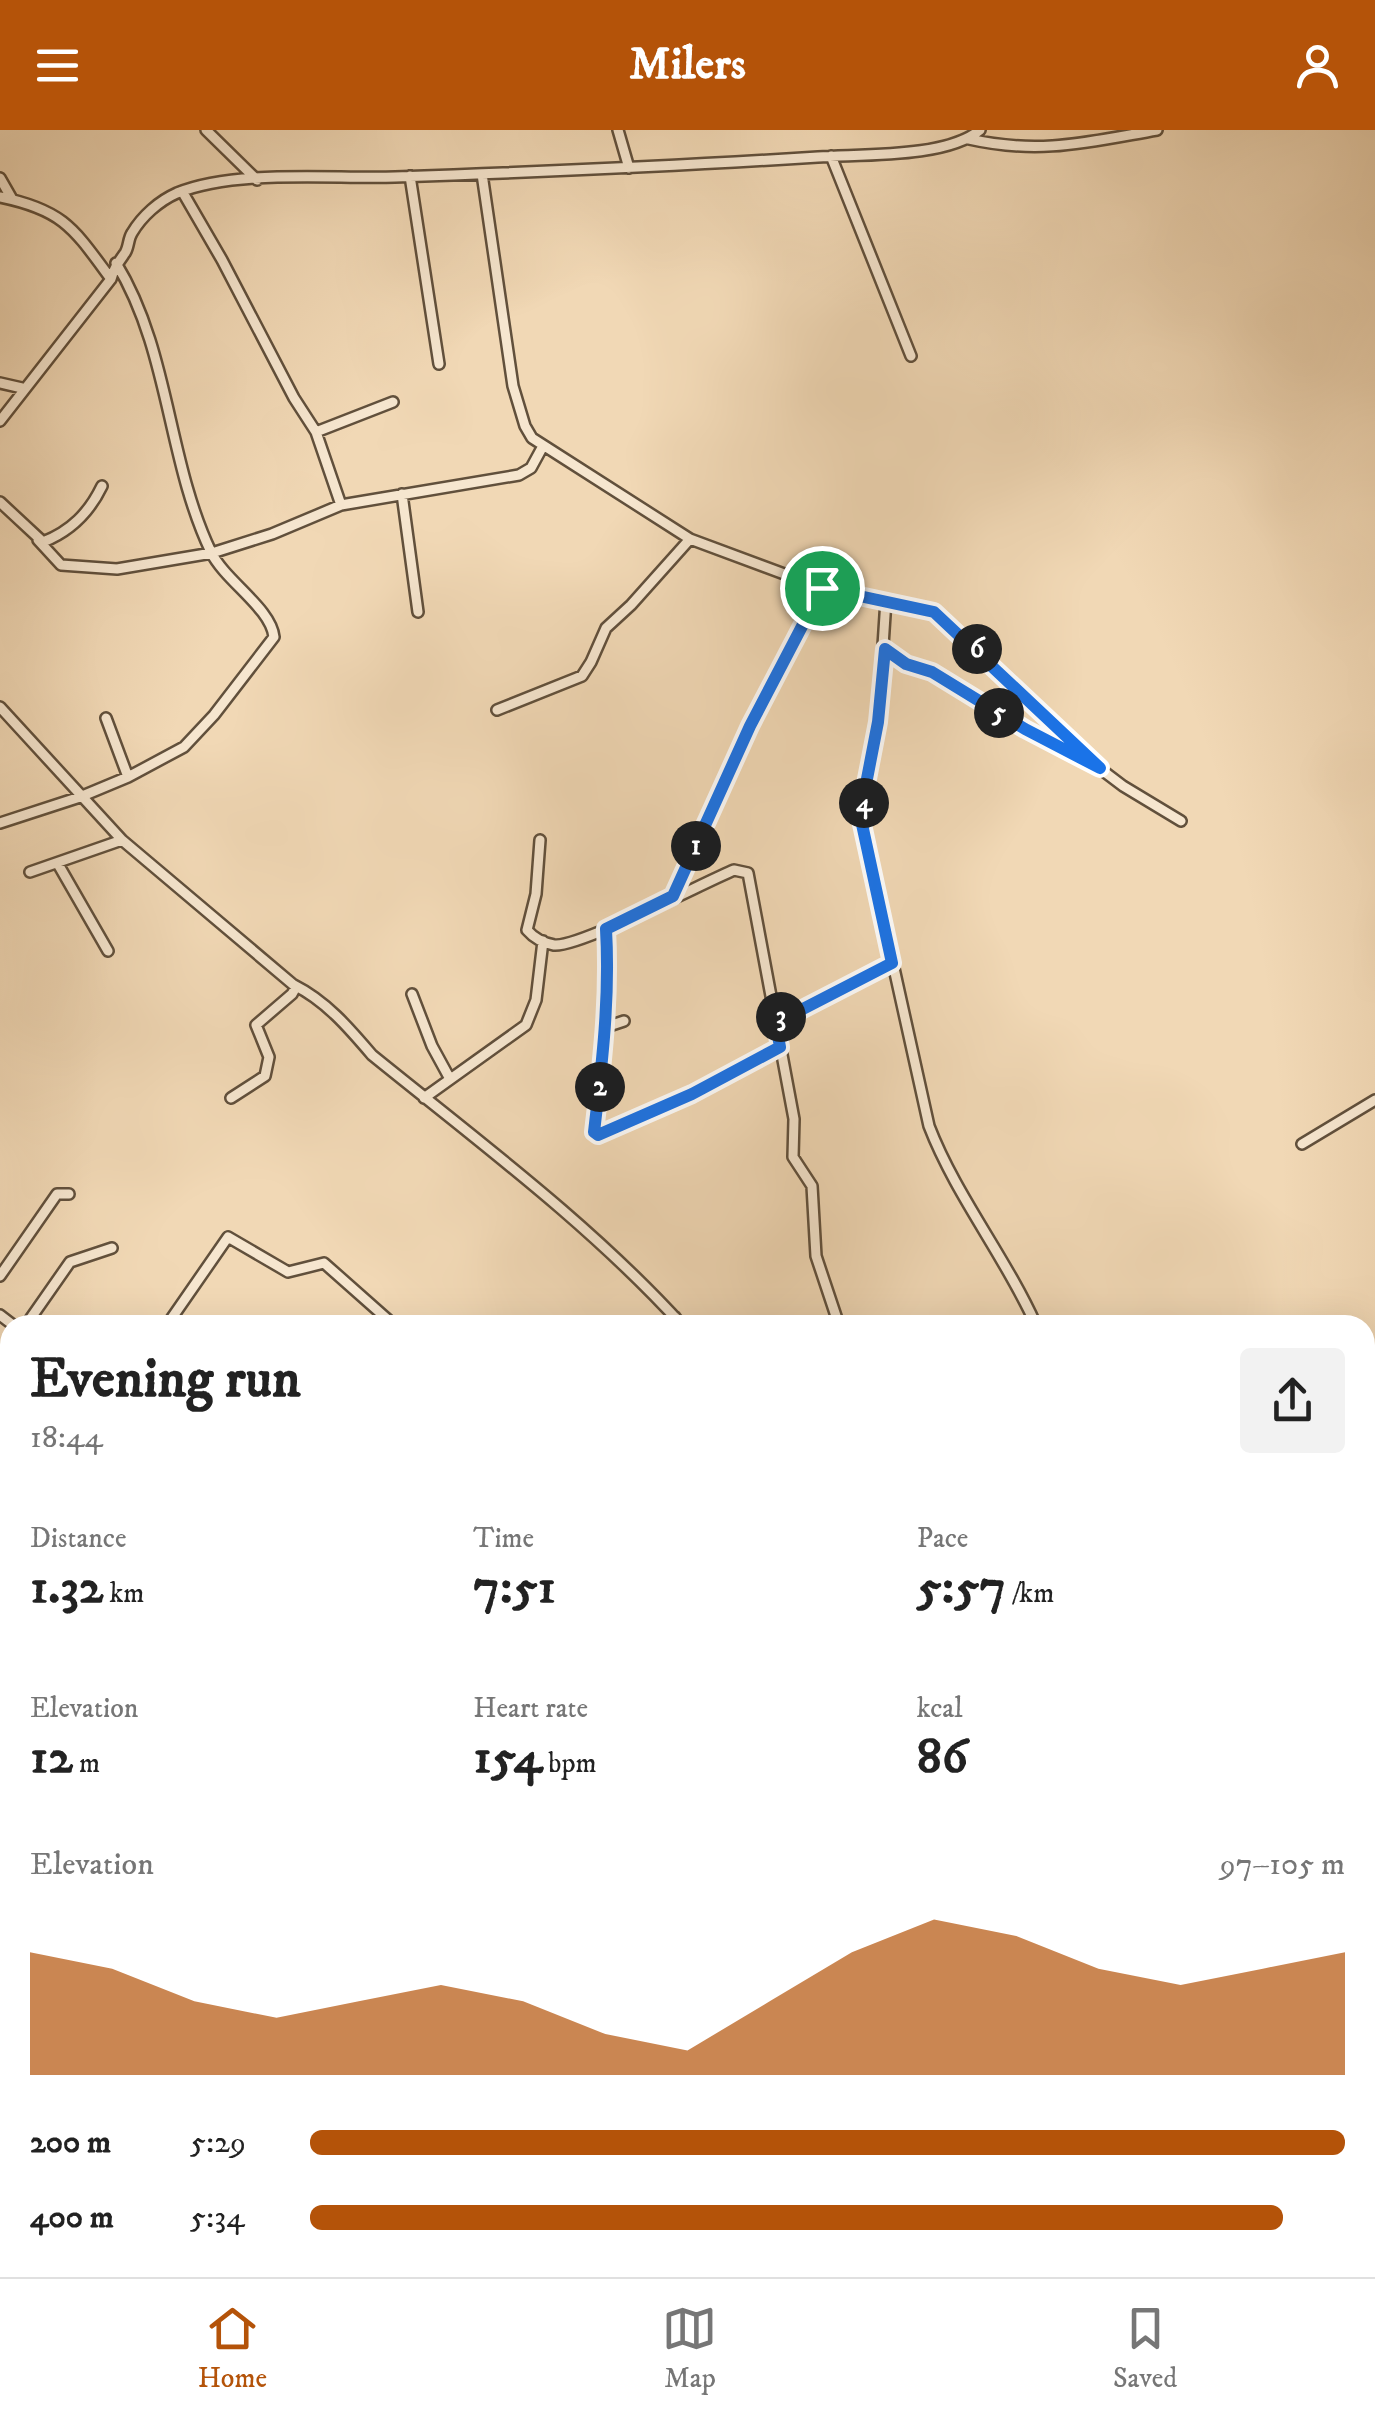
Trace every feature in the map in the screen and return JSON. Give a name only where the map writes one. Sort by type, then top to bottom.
[{"type":"street","points":[[206,130],[257,180]]},
{"type":"street","points":[[618,130],[628,168]]},
{"type":"street","points":[[0,420],[111,279],[116,264],[128,250],[130,235],[163,200],[182,192],[257,180],[628,168],[832,156],[945,146],[969,139],[980,130]]},
{"type":"street","points":[[969,139],[1004,147],[1052,148],[1158,130]]},
{"type":"street","points":[[832,156],[911,356]]},
{"type":"street","points":[[482,174],[513,386],[524,426],[543,446],[690,538],[822,588],[934,612],[1100,768]]},
{"type":"street","points":[[410,176],[438,364]]},
{"type":"street","points":[[0,178],[12,200]]},
{"type":"street","points":[[182,192],[316,432],[341,505]]},
{"type":"street","points":[[0,197],[41,207],[60,218],[79,236],[111,279]]},
{"type":"street","points":[[0,823],[80,797],[184,747],[274,637],[265,615],[232,583],[212,554],[171,432],[148,328],[116,264]]},
{"type":"street","points":[[0,383],[22,388]]},
{"type":"street","points":[[316,432],[393,402]]},
{"type":"street","points":[[0,502],[38,540],[50,558],[61,565],[117,569],[212,554],[341,505],[519,475],[532,468],[543,446]]},
{"type":"street","points":[[38,540],[50,540],[72,527],[86,514],[102,486]]},
{"type":"street","points":[[402,494],[418,612]]},
{"type":"street","points":[[497,710],[582,676],[606,628],[690,538]]},
{"type":"street","points":[[673,896],[750,726],[822,588]]},
{"type":"street","points":[[886,600],[878,722],[860,815],[928,1126],[942,1160],[1012,1272],[1031,1315]]},
{"type":"street","points":[[885,649],[1100,768],[1180,822]]},
{"type":"street","points":[[0,707],[122,840],[294,985],[312,994],[372,1055],[568,1214],[673,1315]]},
{"type":"street","points":[[106,718],[128,777]]},
{"type":"street","points":[[30,872],[122,840]]},
{"type":"street","points":[[540,840],[536,894],[526,923],[530,935],[543,941],[564,944],[606,929],[734,870],[748,873],[794,1119],[793,1157],[812,1186],[818,1267],[835,1315]]},
{"type":"street","points":[[58,864],[108,951]]},
{"type":"street","points":[[606,929],[606,1027],[594,1132],[598,1135],[692,1094],[780,1047]]},
{"type":"street","points":[[424,1098],[526,1026],[536,1000],[543,941]]},
{"type":"street","points":[[775,1019],[795,1013],[892,963]]},
{"type":"street","points":[[232,1098],[264,1076],[269,1057],[256,1025],[296,991],[294,985]]},
{"type":"street","points":[[412,994],[450,1079]]},
{"type":"street","points":[[606,1027],[624,1021]]},
{"type":"street","points":[[1302,1144],[1375,1100]]},
{"type":"street","points":[[0,1276],[57,1194],[69,1194]]},
{"type":"street","points":[[173,1315],[228,1237],[288,1272],[324,1263],[383,1315]]},
{"type":"street","points":[[33,1315],[70,1262],[112,1248]]},
{"type":"route","points":[[822,588],[934,612],[1100,768],[885,649],[878,722],[860,815],[892,963],[795,1013],[775,1019],[780,1047],[692,1094],[598,1135],[594,1132],[609,974],[606,929],[673,896],[750,726],[822,588]]}]
